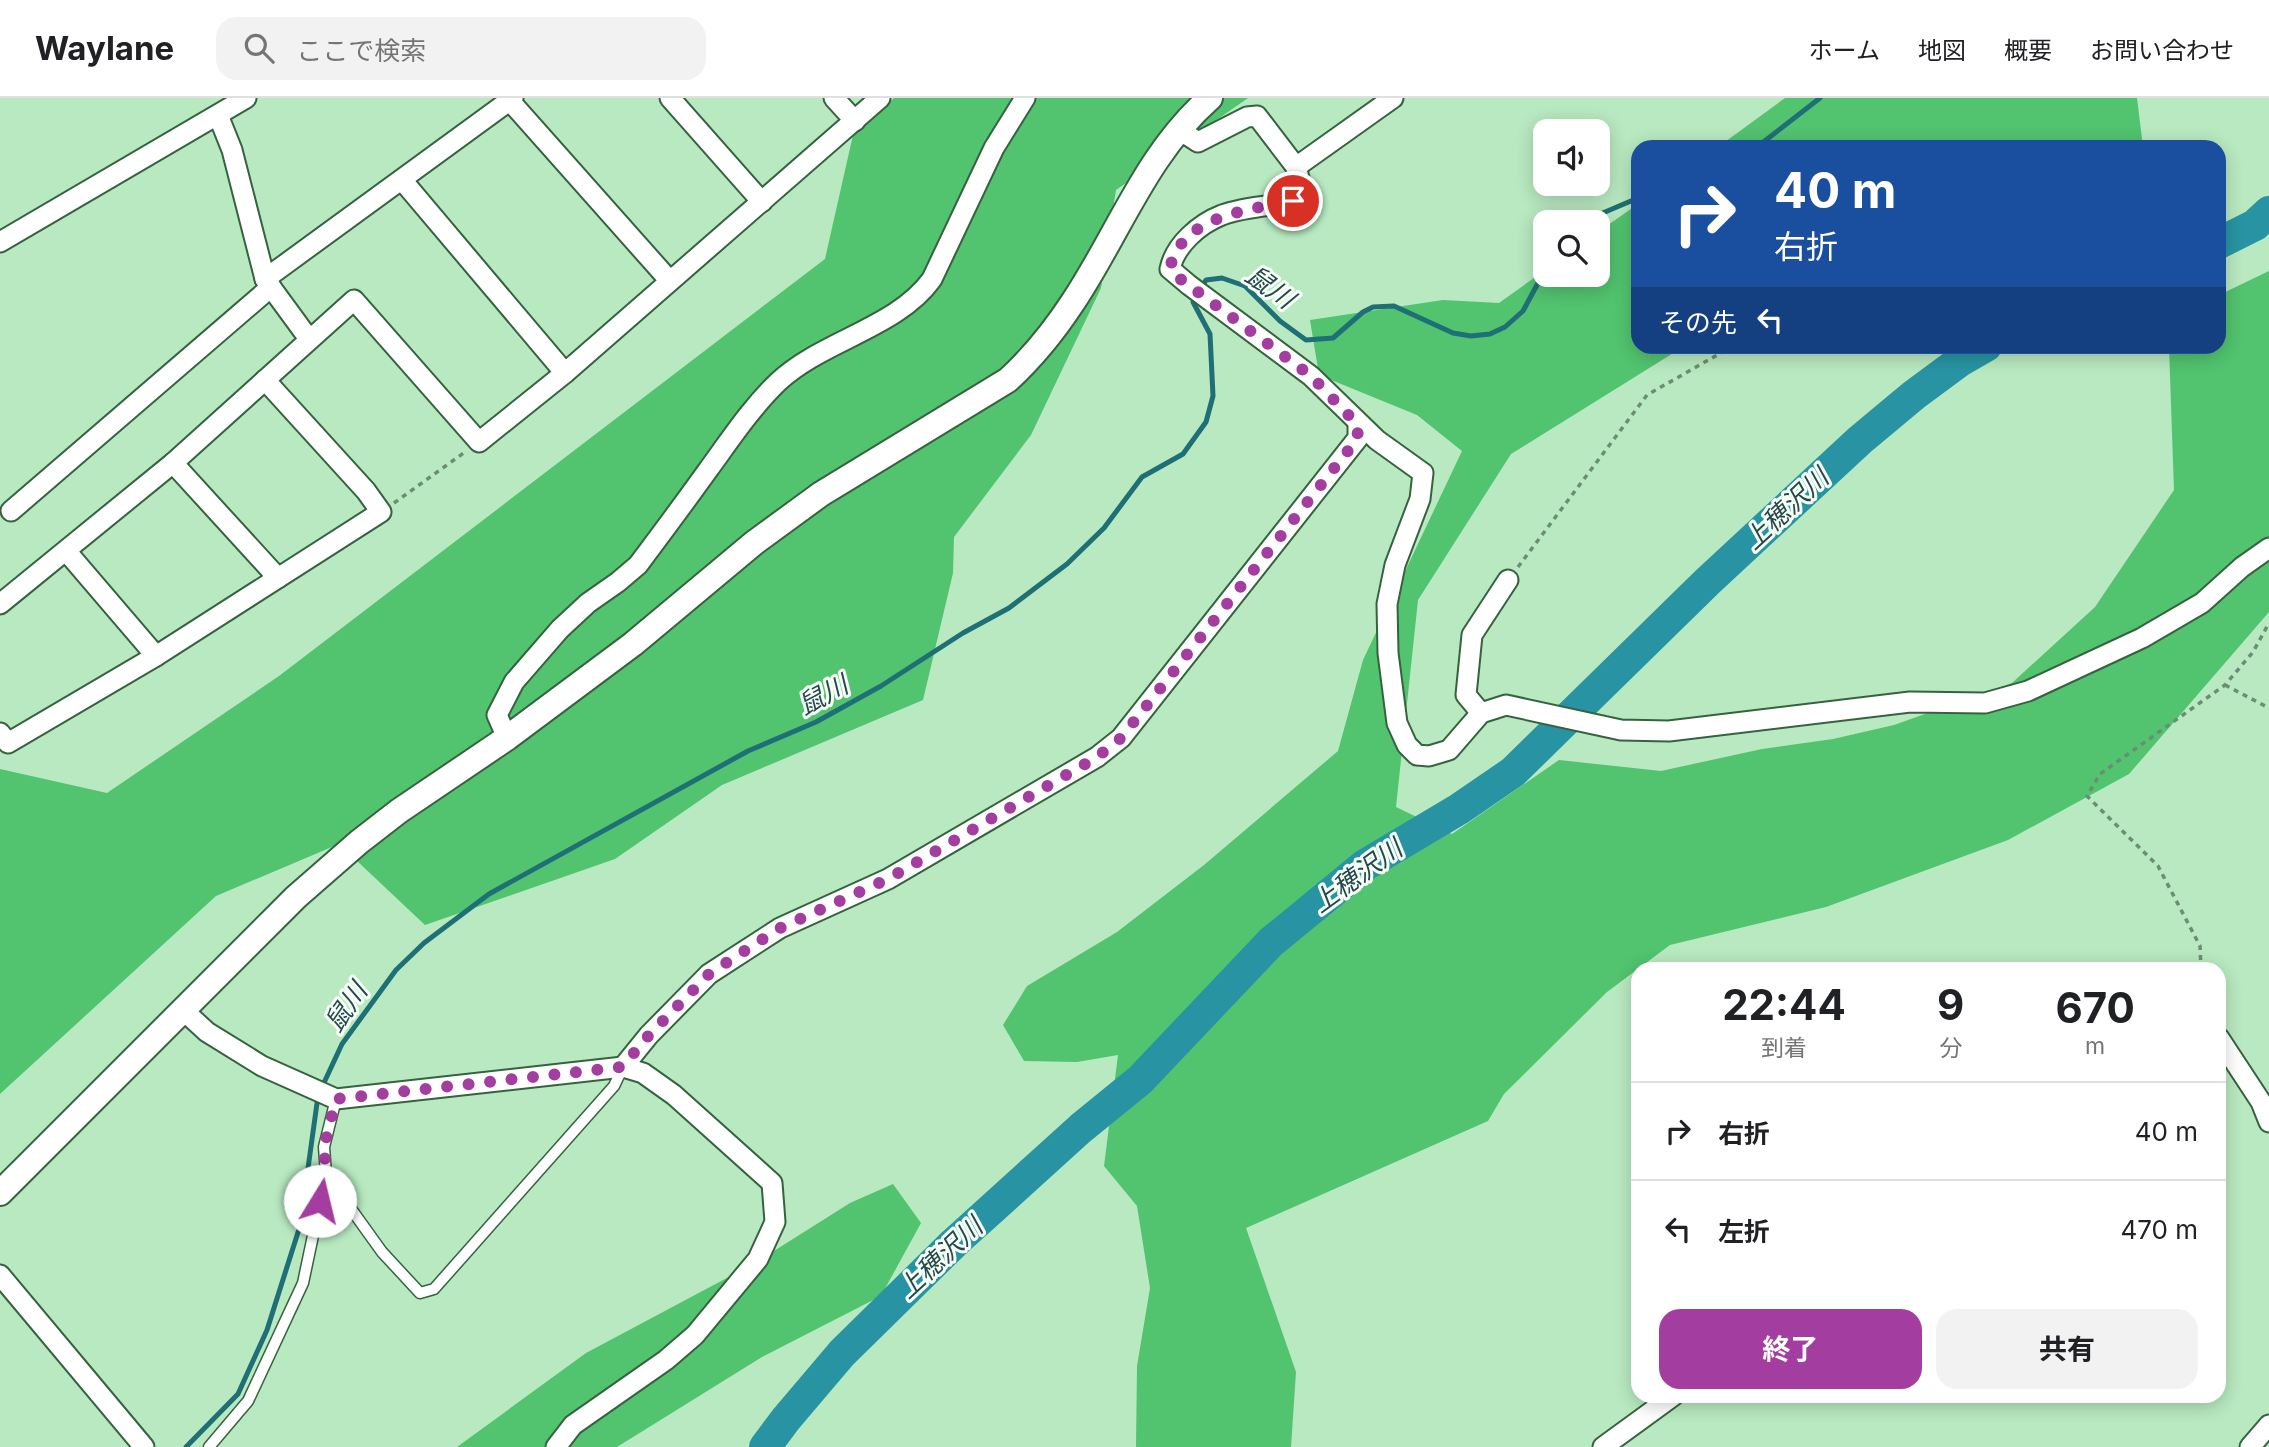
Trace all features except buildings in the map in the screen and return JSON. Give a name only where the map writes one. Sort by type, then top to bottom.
[{"type":"street","points":[[0,242],[246,98]]},
{"type":"street","points":[[670,98],[762,202]]},
{"type":"street","points":[[834,98],[855,121]]},
{"type":"street","points":[[0,604],[173,463],[354,300],[479,442],[565,373],[880,98]]},
{"type":"street","points":[[507,738],[497,715],[514,682],[559,629],[638,565],[745,418],[778,382],[810,358],[896,312],[924,290],[932,279],[994,148],[1025,98]]},
{"type":"street","points":[[0,1194],[296,897],[359,842],[399,811],[507,738],[633,644],[754,543],[821,494],[1008,380],[1029,360],[1074,302],[1149,169],[1178,129],[1210,98]]},
{"type":"street","points":[[1296,167],[1393,98]]},
{"type":"street","points":[[11,511],[268,283],[512,99],[669,280]]},
{"type":"street","points":[[218,115],[232,150],[268,283],[309,339]]},
{"type":"street","points":[[1178,129],[1198,142],[1247,117],[1258,116],[1296,167],[1301,185],[1293,201],[1222,215],[1195,231],[1173,256],[1170,268],[1208,300],[1311,376],[1357,424],[1423,473],[1420,499],[1395,565],[1387,604],[1388,653],[1396,723],[1407,745],[1417,755],[1429,756],[1449,750],[1480,713],[1506,705],[1621,730],[1669,730],[1910,702],[1985,703],[2028,691],[2142,638],[2202,603],[2242,566],[2269,548]]},
{"type":"street","points":[[402,180],[565,373]]},
{"type":"street","points":[[0,733],[8,743],[156,656],[381,512],[366,491],[265,380]]},
{"type":"street","points":[[622,1067],[649,1035],[709,974],[780,928],[888,879],[1097,757],[1121,738],[1358,438],[1357,424]]},
{"type":"street","points":[[173,463],[278,578]]},
{"type":"street","points":[[67,552],[156,656]]},
{"type":"street","points":[[1480,713],[1466,695],[1472,635],[1508,580]]},
{"type":"street","points":[[183,1010],[207,1032],[262,1066],[334,1098],[622,1067],[643,1073],[674,1095],[772,1183],[775,1222],[758,1259],[695,1335],[666,1360],[573,1425],[556,1447]]},
{"type":"street","points":[[2226,1047],[2265,1096],[2269,1122]]},
{"type":"street","points":[[0,1275],[145,1447]]},
{"type":"street","points":[[1603,1447],[1663,1403]]},
{"type":"street","points":[[2250,1447],[2269,1425]]},
{"type":"lane","points":[[326,1174],[382,1252],[419,1293],[434,1289],[614,1086],[622,1067]]},
{"type":"lane","points":[[209,1447],[248,1401],[303,1283],[326,1174],[324,1147],[334,1098]]},
{"type":"path","points":[[1508,580],[1647,395],[1718,354]]},
{"type":"path","points":[[381,512],[479,442]]},
{"type":"path","points":[[2201,962],[2200,946],[2158,866],[2087,796],[2100,774],[2225,685],[2253,652],[2269,623]]},
{"type":"path","points":[[2225,685],[2269,708]]},
{"type":"green space","points":[[894,98],[1248,98],[1116,190],[1101,288],[1031,435],[954,537],[953,573],[923,700],[722,785],[615,859],[425,925],[339,844],[216,896],[0,1094],[0,769],[107,793],[279,676],[825,259],[853,135]]},
{"type":"green space","points":[[1785,98],[2137,98],[2142,140],[1728,140]]},
{"type":"green space","points":[[1631,209],[1631,354],[1672,354],[1511,454],[1418,600],[1396,807],[1452,834],[1559,760],[1661,771],[1894,725],[2012,683],[2095,607],[2174,490],[2169,354],[2226,354],[2226,292],[2269,271],[2269,612],[2129,774],[2008,840],[1826,907],[1670,945],[1647,962],[1631,962],[1631,974],[1607,992],[1504,1094],[1488,1121],[1246,1228],[1296,1372],[1291,1447],[1136,1447],[1137,1366],[1150,1288],[1137,1206],[1104,1166],[1118,1055],[1077,1062],[1024,1061],[1003,1025],[1027,986],[1117,932],[1204,865],[1338,751],[1363,660],[1462,451],[1417,415],[1319,375],[1310,320],[1443,300],[1499,303],[1533,279],[1533,287],[1610,287],[1610,224]]},
{"type":"green space","points":[[893,1184],[921,1223],[881,1296],[762,1357],[617,1447],[457,1447],[586,1353],[755,1263],[850,1203]]},
{"type":"waterway","name":"鼠川","points":[[1766,140],[1820,98]]},
{"type":"waterway","name":"鼠川","points":[[1610,210],[1631,201]]},
{"type":"waterway","name":"上穂沢川","points":[[2226,240],[2255,225],[2269,212]]},
{"type":"waterway","name":"鼠川","points":[[1202,287],[1206,280],[1222,278],[1245,286],[1280,321],[1306,340],[1333,338],[1363,312],[1373,307],[1394,306],[1453,333],[1471,336],[1490,334],[1505,327],[1523,311],[1536,287]]},
{"type":"waterway","name":"鼠川","points":[[322,1087],[342,1044],[396,970],[424,943],[489,894],[748,751],[816,722],[881,686],[963,633],[1009,608],[1067,564],[1104,528],[1142,477],[1183,454],[1206,422],[1213,396],[1210,334],[1193,302],[1197,296]]},
{"type":"waterway","name":"上穂沢川","points":[[765,1447],[842,1353],[954,1243],[1081,1128],[1140,1080],[1271,942],[1365,865],[1459,809],[1513,772],[1707,582],[1860,440],[1914,395],[1972,354]]},
{"type":"waterway","name":"鼠川","points":[[186,1447],[238,1394],[267,1330],[300,1226],[318,1096]]},
{"type":"route","points":[[320,1201],[326,1174],[324,1147],[336,1099],[622,1067],[649,1035],[709,974],[780,928],[888,879],[1097,757],[1121,738],[1358,438],[1357,424],[1311,376],[1175,275],[1170,268],[1173,256],[1195,231],[1222,215],[1293,201]]}]
